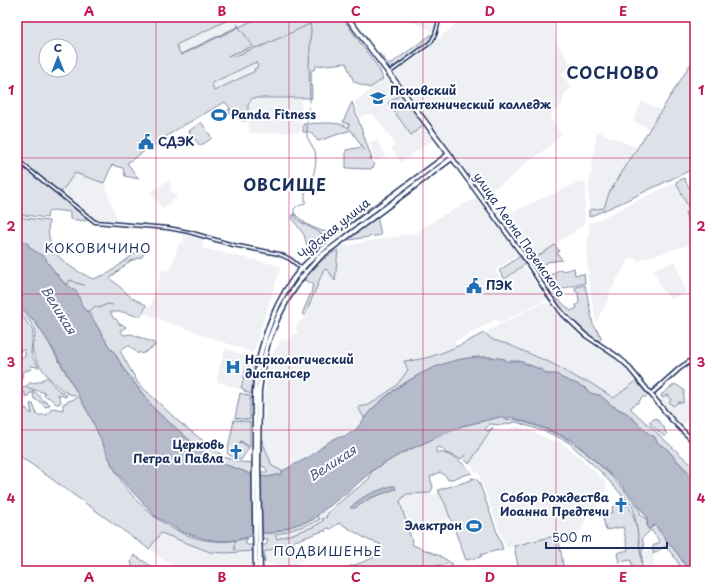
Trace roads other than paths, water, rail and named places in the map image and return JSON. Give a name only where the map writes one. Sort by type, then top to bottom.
[{"type":"highway","name":"улица Леона Поземского","points":[[347,17],[451,156]]},
{"type":"highway","name":"Чудская улица","points":[[257,551],[256,465],[258,380],[265,336],[273,316],[302,269],[320,251],[374,209],[451,156]]},
{"type":"highway","name":"Чудская улица","points":[[260,370],[269,338],[278,317],[288,298],[306,272],[321,256],[451,156]]},
{"type":"highway","points":[[374,209],[376,214],[378,213]]},
{"type":"highway","points":[[369,213],[372,215],[372,218]]},
{"type":"highway","points":[[256,571],[257,551]]},
{"type":"highway","points":[[257,551],[260,571]]},
{"type":"main road","name":"улица Леона Поземского","points":[[451,156],[522,254],[563,314],[585,335],[626,364],[672,420],[695,443]]},
{"type":"main road","points":[[650,394],[680,368],[695,358]]},
{"type":"street","points":[[389,73],[431,42],[435,35],[440,17]]},
{"type":"street","points":[[17,160],[97,223],[168,228],[189,232],[233,245],[279,254],[290,259],[306,272]]},
{"type":"water","name":"Великая","points":[[17,236],[28,244],[30,248],[46,258],[47,262],[63,282],[77,292],[83,308],[90,314],[111,350],[113,350],[124,369],[155,410],[208,456],[220,463],[246,472],[252,476],[268,477],[282,474],[282,471],[309,457],[329,442],[355,430],[371,410],[400,386],[416,376],[450,362],[468,358],[486,357],[505,359],[506,361],[519,361],[542,370],[547,374],[557,374],[587,389],[590,393],[600,395],[611,405],[628,414],[649,434],[655,437],[658,443],[665,447],[695,479],[695,571],[688,571],[681,559],[656,526],[654,525],[648,529],[647,518],[619,482],[573,441],[547,429],[511,417],[507,419],[500,417],[462,426],[402,453],[373,470],[346,494],[312,520],[273,533],[261,533],[237,540],[222,541],[205,539],[182,532],[156,517],[128,487],[112,465],[92,420],[53,349],[34,320],[17,305]]},
{"type":"water","points":[[390,486],[395,486],[396,489],[371,498],[355,508],[350,508],[363,497]]},
{"type":"waterway","points":[[307,122],[310,101],[309,65],[311,29],[309,17]]},
{"type":"waterway","points":[[228,56],[253,46],[237,24]]},
{"type":"waterway","points":[[234,57],[310,24]]},
{"type":"waterway","points":[[181,54],[239,26]]},
{"type":"waterway","points":[[299,206],[305,203],[305,193],[312,183],[316,162],[315,151],[307,137],[307,125]]},
{"type":"waterway","points":[[297,206],[294,209],[294,216],[320,233],[327,241]]},
{"type":"waterway","points":[[65,285],[71,280],[84,285]]},
{"type":"waterway","points":[[87,311],[90,311],[95,306],[99,308],[107,304],[113,305]]},
{"type":"waterway","points":[[234,540],[236,541],[234,546],[235,550]]},
{"type":"place","name":"Псковский политехнический колледж","points":[[378,98]]},
{"type":"place","name":"Panda Fitness","points":[[219,115]]},
{"type":"place","name":"СДЭК","points":[[146,142]]},
{"type":"place","name":"ПЭК","points":[[474,286]]},
{"type":"place","name":"Наркологический диспансер","points":[[233,367]]},
{"type":"place","name":"Церковь Петра и Павла","points":[[236,452]]},
{"type":"place","name":"Собор Рождества Иоанна Предтечи","points":[[621,505]]},
{"type":"place","name":"Электрон","points":[[474,526]]},
{"type":"district","name":"СОСНОВО","points":[[613,73]]},
{"type":"district","name":"ОВСИЩЕ","points":[[285,185]]},
{"type":"district","name":"КОКОВИЧИНО","points":[[98,248]]},
{"type":"district","name":"ПОДВИШЕНЬЕ","points":[[328,551]]}]
